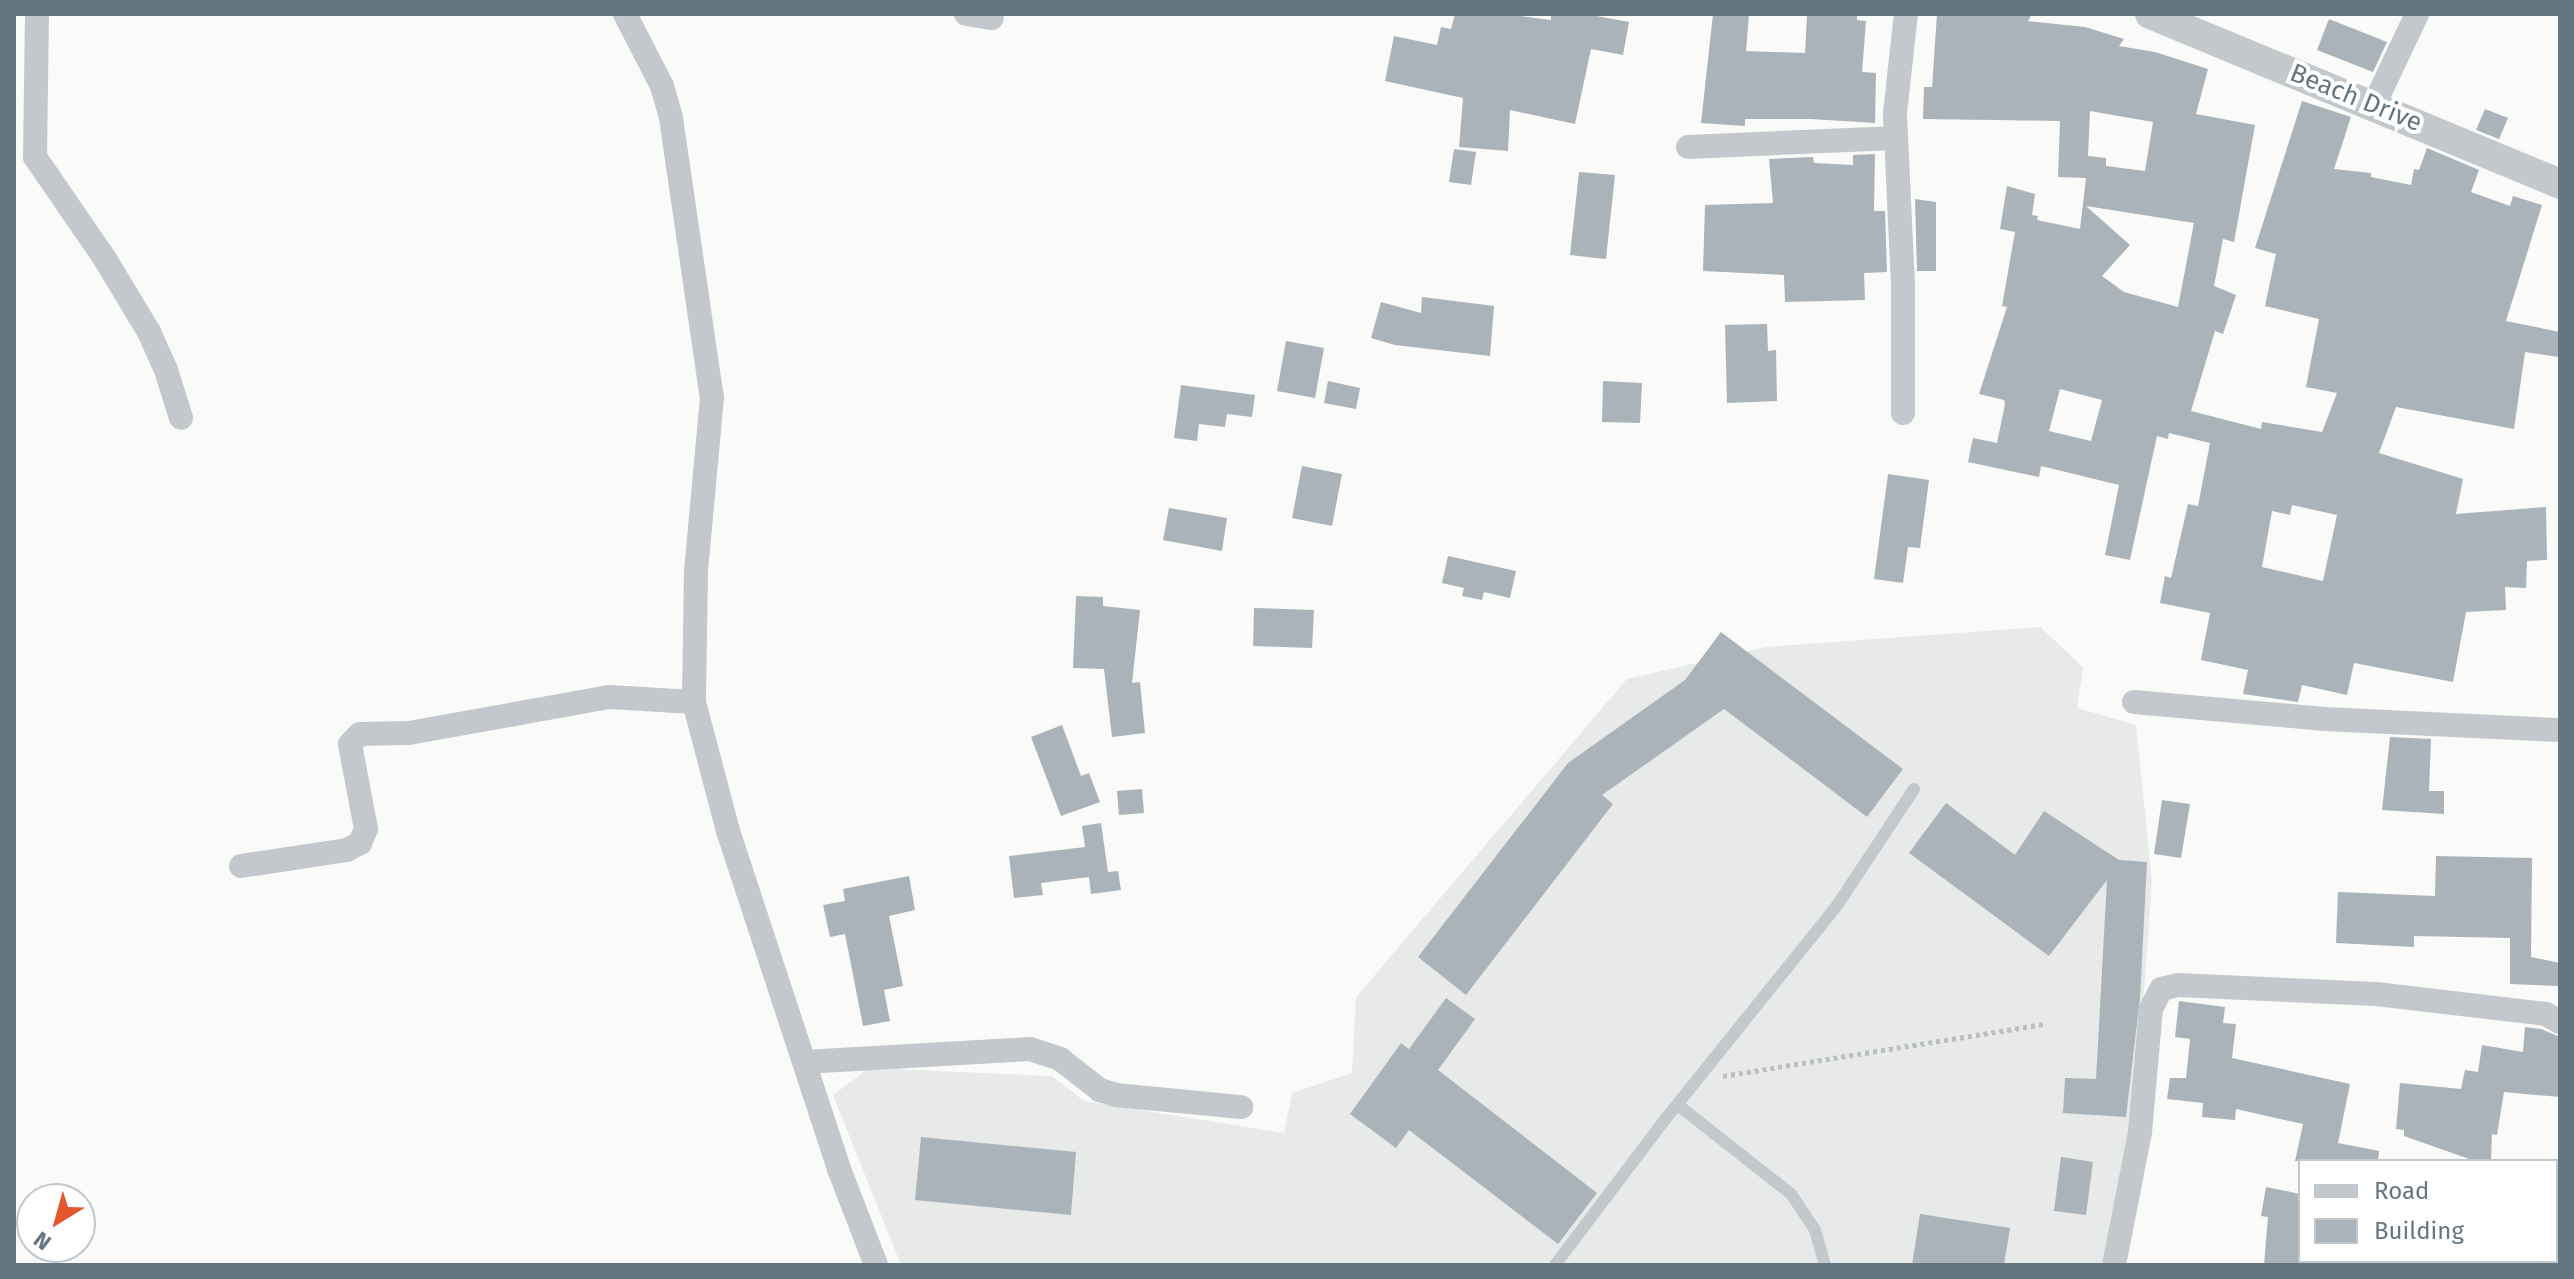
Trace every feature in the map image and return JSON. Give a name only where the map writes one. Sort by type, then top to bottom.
[{"type":"street","points":[[37,14],[35,157],[105,259],[149,332],[166,370],[181,418]]},
{"type":"street","points":[[625,14],[662,86],[671,118],[712,398],[696,570],[694,702],[728,831],[804,1062],[876,1265]]},
{"type":"street","points":[[966,14],[992,18]]},
{"type":"street","points":[[1903,413],[1903,285],[1896,87],[1906,14]]},
{"type":"street","name":"Beach Drive","points":[[2150,14],[2560,184]]},
{"type":"street","points":[[2374,105],[2417,14]]},
{"type":"street","points":[[1688,147],[1896,138]]},
{"type":"street","points":[[241,866],[347,850],[360,843],[366,829],[350,744],[360,734],[409,733],[609,697],[694,702]]},
{"type":"street","points":[[2134,702],[2324,719],[2560,730]]},
{"type":"street","points":[[2114,1265],[2140,1132],[2151,1009],[2161,989],[2178,985],[2376,994],[2555,1011]]},
{"type":"street","points":[[804,1062],[1030,1049],[1060,1059],[1100,1090],[1116,1095],[1241,1107]]},
{"type":"lane","points":[[1555,1265],[1838,904],[1914,789]]},
{"type":"lane","points":[[1678,1105],[1791,1194],[1815,1230],[1825,1265]]},
{"type":"path","points":[[1699,1080],[2045,1024]]},
{"type":"shaded area","points":[[2040,627],[2083,667],[2077,708],[2136,725],[2152,881],[2133,1144],[2108,1265],[901,1265],[833,1095],[869,1068],[1052,1076],[1084,1101],[1284,1133],[1292,1093],[1352,1073],[1356,997],[1627,679],[1765,647]]},
{"type":"building","points":[[1455,14],[1505,14],[1551,20],[1551,14],[1586,14],[1629,22],[1623,55],[1591,49],[1575,124],[1510,110],[1508,151],[1459,147],[1463,98],[1385,81],[1394,36],[1437,45],[1441,27],[1451,29]]},
{"type":"building","points":[[1713,14],[1749,14],[1746,51],[1805,53],[1807,14],[1857,14],[1857,20],[1866,21],[1862,72],[1876,73],[1875,123],[1745,119],[1745,126],[1701,123]]},
{"type":"building","points":[[1937,14],[2032,14],[2028,21],[2085,27],[2124,39],[2119,46],[2155,52],[2208,69],[2196,114],[2255,125],[2234,242],[2223,239],[2214,286],[2236,295],[2223,334],[2215,331],[2191,411],[2261,429],[2262,422],[2322,432],[2337,393],[2306,387],[2319,319],[2265,306],[2276,254],[2255,248],[2302,101],[2351,117],[2334,169],[2371,173],[2371,177],[2411,185],[2414,169],[2419,170],[2427,148],[2479,170],[2471,192],[2510,206],[2513,196],[2542,205],[2506,321],[2560,332],[2560,342],[2558,357],[2525,352],[2514,429],[2396,407],[2379,453],[2463,479],[2456,514],[2546,507],[2547,560],[2527,561],[2526,588],[2505,587],[2506,610],[2466,612],[2453,682],[2354,663],[2347,695],[2302,685],[2298,702],[2243,694],[2248,670],[2201,660],[2210,613],[2160,603],[2165,576],[2171,578],[2188,504],[2198,506],[2210,443],[2169,433],[2168,439],[2157,436],[2130,560],[2105,555],[2119,485],[2041,466],[2039,477],[1968,462],[1973,438],[1997,443],[2005,404],[2004,400],[1979,394],[2007,307],[2002,306],[2015,232],[2000,229],[2007,186],[2035,194],[2032,215],[2038,216],[2037,220],[2080,229],[2086,178],[2058,177],[2060,121],[1923,119],[1924,87],[1932,87]],"holes":[[[2090,111],[2153,122],[2145,171],[2106,166],[2106,158],[2088,156]],[[2086,206],[2194,223],[2178,307],[2124,292],[2102,276],[2130,245]],[[2060,389],[2102,400],[2091,441],[2049,431]],[[2292,505],[2337,515],[2323,581],[2262,567],[2272,511],[2290,515]]]},
{"type":"building","points":[[2329,19],[2387,42],[2373,72],[2317,50]]},
{"type":"building","points":[[2485,109],[2508,118],[2499,139],[2476,130]]},
{"type":"building","points":[[1454,149],[1476,152],[1471,185],[1449,182]]},
{"type":"building","points":[[1875,154],[1874,211],[1885,211],[1887,272],[1864,273],[1865,300],[1785,302],[1784,275],[1703,271],[1705,205],[1773,203],[1769,159],[1813,157],[1814,163],[1853,165],[1853,155]]},
{"type":"building","points":[[1579,172],[1615,175],[1606,259],[1570,255]]},
{"type":"building","points":[[1915,199],[1936,202],[1936,271],[1917,271]]},
{"type":"building","points":[[1422,297],[1494,306],[1490,356],[1395,345],[1371,338],[1381,302],[1421,313]]},
{"type":"building","points":[[1767,324],[1768,351],[1776,350],[1777,401],[1727,403],[1725,325]]},
{"type":"building","points":[[1286,341],[1324,348],[1315,398],[1277,391]]},
{"type":"building","points":[[1328,381],[1360,388],[1356,409],[1324,403]]},
{"type":"building","points":[[1603,381],[1642,383],[1640,423],[1602,422]]},
{"type":"building","points":[[1181,385],[1255,395],[1252,417],[1227,414],[1225,427],[1199,424],[1197,441],[1174,438]]},
{"type":"building","points":[[1302,466],[1342,474],[1332,526],[1292,518]]},
{"type":"building","points":[[1888,474],[1929,480],[1920,548],[1908,547],[1903,583],[1874,579]]},
{"type":"building","points":[[1169,508],[1227,518],[1222,551],[1163,540]]},
{"type":"building","points":[[1448,556],[1516,571],[1510,598],[1484,592],[1482,600],[1462,596],[1464,588],[1442,583]]},
{"type":"building","points":[[1076,596],[1103,597],[1103,606],[1140,610],[1132,683],[1140,682],[1145,733],[1112,737],[1104,669],[1073,668]]},
{"type":"building","points":[[1254,608],[1314,610],[1312,648],[1253,646]]},
{"type":"building","points":[[1721,632],[1903,769],[1867,817],[1724,709],[1602,795],[1613,804],[1466,995],[1418,957],[1568,763],[1685,680]]},
{"type":"building","points":[[1062,725],[1081,776],[1089,773],[1100,802],[1061,816],[1031,737]]},
{"type":"building","points":[[2390,737],[2431,739],[2429,791],[2444,791],[2444,814],[2382,810]]},
{"type":"building","points":[[1142,789],[1144,813],[1119,815],[1117,791]]},
{"type":"building","points":[[2162,800],[2190,804],[2181,858],[2154,854]]},
{"type":"building","points":[[1946,803],[2015,855],[2044,811],[2119,860],[2147,862],[2140,998],[2126,1117],[2063,1113],[2065,1078],[2096,1079],[2107,880],[2049,956],[1909,853]]},
{"type":"building","points":[[1101,823],[1108,872],[1118,871],[1121,890],[1091,894],[1089,877],[1041,883],[1043,895],[1014,898],[1009,856],[1085,847],[1082,826]]},
{"type":"building","points":[[2436,856],[2532,858],[2531,957],[2560,963],[2558,986],[2510,984],[2510,938],[2414,936],[2414,947],[2336,943],[2338,892],[2435,896]]},
{"type":"building","points":[[909,876],[915,910],[889,916],[903,986],[884,990],[890,1021],[863,1026],[845,934],[830,937],[823,905],[845,901],[843,889]]},
{"type":"building","points":[[1446,998],[1475,1019],[1438,1070],[1597,1193],[1558,1244],[1409,1130],[1396,1148],[1350,1114],[1401,1043],[1409,1049]]},
{"type":"building","points":[[2179,1001],[2225,1007],[2223,1023],[2236,1024],[2232,1058],[2350,1084],[2338,1143],[2379,1151],[2378,1159],[2295,1161],[2303,1124],[2236,1109],[2235,1120],[2202,1117],[2203,1103],[2167,1099],[2170,1078],[2186,1078],[2190,1039],[2175,1037]]},
{"type":"building","points":[[2525,1027],[2541,1029],[2560,1037],[2560,1097],[2504,1092],[2497,1135],[2492,1134],[2491,1159],[2469,1159],[2404,1136],[2404,1130],[2396,1129],[2400,1083],[2461,1089],[2465,1070],[2478,1072],[2482,1045],[2523,1052]]},
{"type":"building","points":[[921,1137],[1076,1152],[1071,1215],[915,1200]]},
{"type":"building","points":[[2061,1157],[2093,1162],[2086,1215],[2054,1211]]},
{"type":"building","points":[[2266,1187],[2298,1194],[2300,1265],[2264,1265],[2268,1217],[2261,1216]]},
{"type":"building","points":[[1920,1214],[2010,1228],[2004,1265],[1912,1265]]}]
